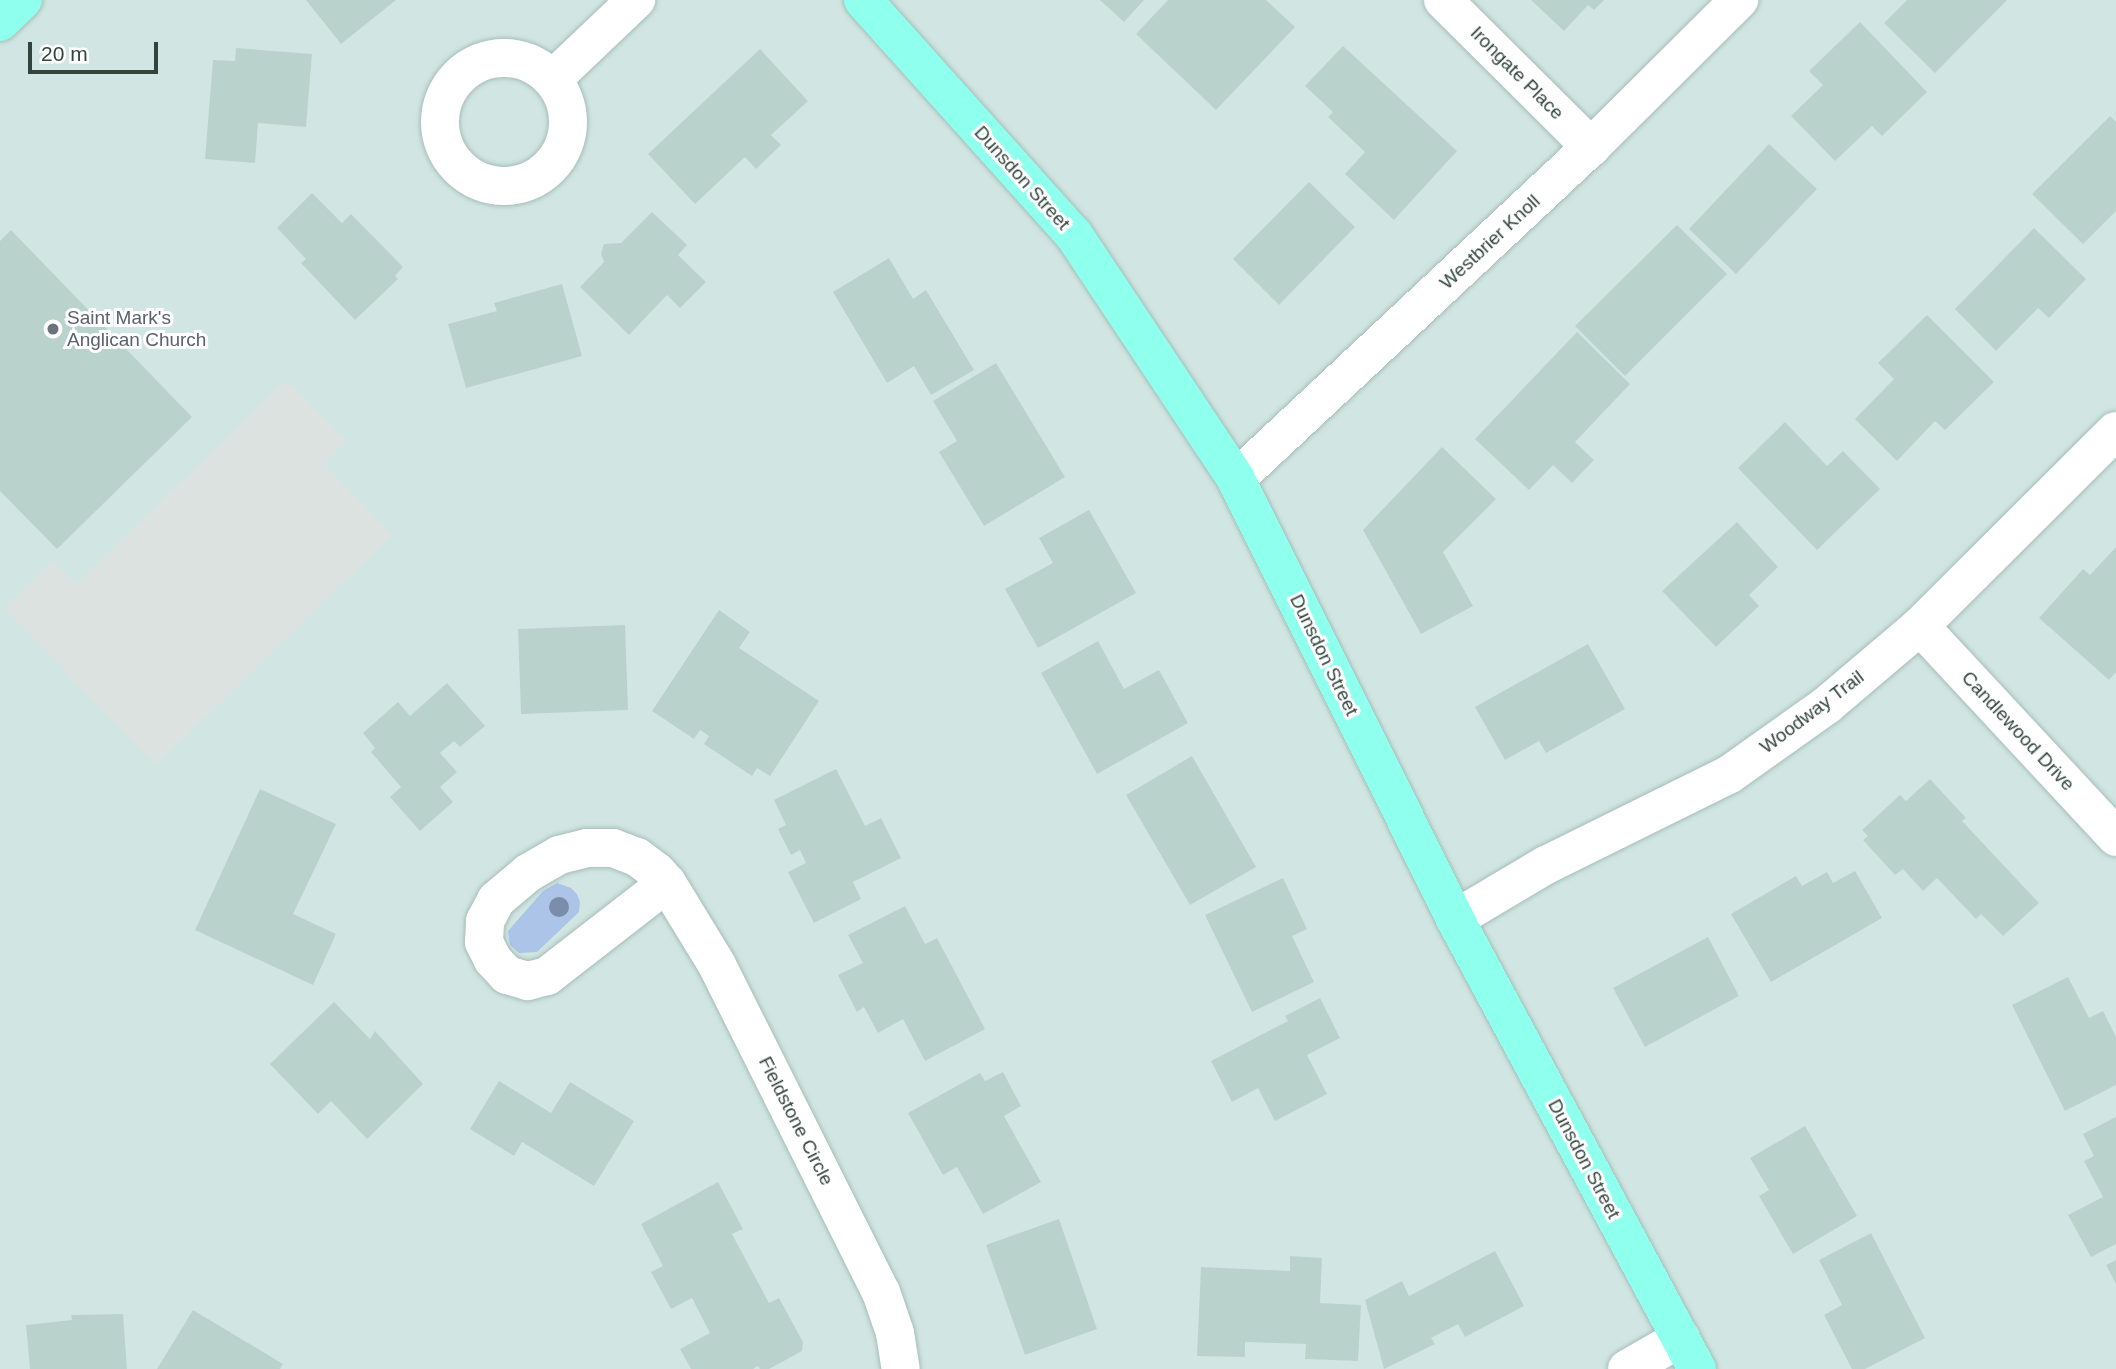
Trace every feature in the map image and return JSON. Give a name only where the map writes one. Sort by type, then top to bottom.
[{"type":"main road","points":[[0,22],[23,0]]},
{"type":"main road","name":"Dunsdon Street","points":[[863,0],[1074,235],[1237,478],[1455,919],[1689,1353]]},
{"type":"street","points":[[553,79],[636,0]]},
{"type":"street","name":"Irongate Place","points":[[1443,0],[1591,147]]},
{"type":"street","name":"Westbrier Knoll","points":[[1237,478],[1591,147],[1739,0]]},
{"type":"street","name":"Woodway Trail","points":[[1455,919],[1546,865],[1730,774],[1827,705],[1920,625],[2116,430]]},
{"type":"street","name":"Candlewood Drive","points":[[1920,625],[2116,837]]},
{"type":"street","name":"Fieldstone Circle","points":[[667,883],[717,965],[881,1292],[895,1333],[901,1369]]},
{"type":"street","points":[[1628,1369],[1689,1353]]},
{"type":"shaded area","points":[[0,0],[2116,0],[2116,1369],[0,1369]]},
{"type":"shaded area","points":[[286,380],[346,441],[323,464],[392,535],[156,765],[4,608],[53,560],[76,584]]},
{"type":"shaded area","points":[[557,883],[571,888],[577,894],[579,912],[537,952],[519,953],[510,945],[508,931],[543,891]]},
{"type":"building","points":[[306,0],[396,0],[341,44]]},
{"type":"building","points":[[1100,0],[1144,0],[1124,22]]},
{"type":"building","points":[[1168,0],[1266,0],[1295,27],[1216,110],[1136,34]]},
{"type":"building","points":[[1531,0],[1604,0],[1594,10],[1588,5],[1564,31]]},
{"type":"building","points":[[1907,0],[2007,0],[1935,73],[1884,23]]},
{"type":"building","points":[[1860,22],[1927,92],[1882,136],[1872,126],[1835,161],[1791,116],[1823,85],[1809,71]]},
{"type":"building","points":[[1343,46],[1457,151],[1394,220],[1345,174],[1365,152],[1328,117],[1333,112],[1305,86]]},
{"type":"building","points":[[236,48],[312,54],[306,127],[258,123],[255,163],[205,159],[213,60],[235,61]]},
{"type":"building","points":[[760,49],[808,101],[771,135],[781,145],[756,169],[745,157],[695,204],[648,154]]},
{"type":"building","points":[[2110,116],[2116,122],[2116,211],[2083,244],[2032,194]]},
{"type":"building","points":[[1769,144],[1817,189],[1736,274],[1689,229]]},
{"type":"building","points":[[1309,182],[1355,227],[1279,305],[1233,259]]},
{"type":"building","points":[[312,193],[342,223],[351,214],[403,267],[395,276],[398,279],[355,320],[301,263],[306,259],[277,228]]},
{"type":"building","points":[[652,212],[687,245],[678,255],[706,282],[680,308],[667,295],[629,335],[580,287],[604,262],[601,253],[604,244],[621,243]]},
{"type":"building","points":[[1677,225],[1727,274],[1625,376],[1575,326]]},
{"type":"building","points":[[2034,228],[2086,279],[2049,318],[2038,308],[1996,351],[1955,309]]},
{"type":"building","name":"Saint Mark's Anglican Church","points":[[11,230],[192,417],[57,549],[0,491],[0,241]]},
{"type":"building","points":[[889,258],[913,299],[926,290],[974,370],[931,395],[914,366],[887,383],[833,292]]},
{"type":"building","points":[[562,284],[582,356],[466,388],[448,324],[497,311],[494,303]]},
{"type":"building","points":[[1927,315],[1994,382],[1945,430],[1935,421],[1897,461],[1855,419],[1894,379],[1878,363]]},
{"type":"building","points":[[1577,332],[1630,384],[1575,442],[1594,460],[1572,483],[1553,465],[1529,490],[1475,439]]},
{"type":"building","points":[[996,363],[1065,477],[984,526],[939,452],[957,441],[933,401]]},
{"type":"building","points":[[1785,422],[1827,466],[1843,451],[1880,489],[1817,550],[1738,468]]},
{"type":"building","points":[[1442,447],[1496,499],[1443,552],[1473,606],[1421,634],[1363,530]]},
{"type":"building","points":[[1089,510],[1136,593],[1038,648],[1005,589],[1053,563],[1039,538]]},
{"type":"building","points":[[1737,522],[1778,567],[1749,595],[1759,606],[1716,647],[1662,591]]},
{"type":"building","points":[[2116,547],[2116,672],[2109,680],[2039,618],[2083,569],[2090,575]]},
{"type":"building","points":[[719,610],[750,632],[739,648],[819,701],[770,776],[757,768],[752,776],[704,744],[709,736],[700,730],[694,739],[652,711]]},
{"type":"building","points":[[625,625],[628,710],[521,714],[518,629]]},
{"type":"building","points":[[1098,641],[1124,689],[1159,670],[1188,723],[1097,774],[1041,673]]},
{"type":"building","points":[[1588,644],[1625,709],[1546,753],[1539,741],[1505,760],[1475,707]]},
{"type":"building","points":[[447,683],[485,726],[460,747],[454,741],[440,753],[457,772],[440,787],[453,802],[420,831],[390,797],[401,787],[371,752],[375,748],[363,733],[398,702],[410,716]]},
{"type":"building","points":[[1192,756],[1256,867],[1190,905],[1126,795]]},
{"type":"building","points":[[836,769],[865,826],[881,818],[901,858],[853,882],[861,899],[814,923],[788,872],[806,863],[800,850],[791,855],[778,829],[786,825],[774,800]]},
{"type":"building","points":[[1930,779],[1966,818],[1962,821],[2039,903],[2003,936],[1981,914],[1976,919],[1937,878],[1923,891],[1903,869],[1895,875],[1863,840],[1868,836],[1862,830],[1900,795],[1906,801]]},
{"type":"building","points":[[260,789],[336,824],[293,914],[336,934],[313,985],[195,930]]},
{"type":"building","points":[[1855,871],[1882,918],[1771,982],[1731,914],[1796,876],[1802,886],[1827,872],[1833,883]]},
{"type":"building","points":[[1283,878],[1307,929],[1292,936],[1314,982],[1252,1012],[1205,915]]},
{"type":"building","points":[[905,906],[925,944],[937,938],[985,1029],[925,1061],[903,1019],[878,1033],[864,1007],[857,1012],[838,975],[863,963],[848,935]]},
{"type":"building","points":[[1708,937],[1739,996],[1645,1047],[1613,988]]},
{"type":"building","points":[[2068,977],[2089,1018],[2103,1011],[2116,1037],[2116,1085],[2065,1111],[2012,1005]]},
{"type":"building","points":[[1320,998],[1340,1038],[1307,1055],[1327,1094],[1275,1121],[1258,1088],[1232,1102],[1211,1061],[1288,1021],[1285,1016]]},
{"type":"building","points":[[334,1002],[370,1039],[375,1031],[423,1084],[367,1139],[331,1101],[318,1114],[270,1064]]},
{"type":"building","points":[[1003,1072],[1021,1106],[1004,1116],[1041,1182],[983,1214],[957,1167],[943,1175],[908,1113],[980,1073],[985,1081]]},
{"type":"building","points":[[499,1081],[551,1113],[570,1082],[634,1121],[594,1186],[522,1142],[514,1156],[470,1129]]},
{"type":"building","points":[[2116,1117],[2116,1244],[2091,1257],[2068,1215],[2103,1197],[2084,1161],[2094,1156],[2083,1134]]},
{"type":"building","points":[[1805,1126],[1857,1216],[1793,1254],[1759,1196],[1769,1190],[1750,1158]]},
{"type":"building","points":[[718,1182],[743,1229],[732,1234],[769,1303],[779,1298],[803,1342],[802,1351],[769,1369],[760,1369],[758,1366],[753,1369],[691,1369],[680,1349],[710,1333],[692,1298],[671,1309],[651,1272],[663,1266],[641,1224]]},
{"type":"building","points":[[1059,1219],[1097,1329],[1025,1355],[986,1245]]},
{"type":"building","points":[[1871,1233],[1925,1338],[1865,1369],[1852,1369],[1824,1315],[1842,1305],[1819,1260]]},
{"type":"building","points":[[1495,1251],[1524,1306],[1465,1337],[1458,1324],[1431,1338],[1435,1344],[1384,1369],[1365,1300],[1402,1281],[1409,1296]]},
{"type":"building","points":[[1290,1256],[1322,1258],[1320,1303],[1361,1305],[1358,1361],[1305,1359],[1306,1344],[1245,1342],[1245,1357],[1197,1356],[1201,1267],[1290,1271]]},
{"type":"building","points":[[2116,1260],[2116,1284],[2106,1265]]},
{"type":"building","points":[[193,1310],[283,1364],[280,1369],[157,1369]]},
{"type":"building","points":[[123,1314],[127,1369],[30,1369],[26,1325],[72,1320],[71,1315]]},
{"type":"place","name":"Saint Mark's Anglican Church","points":[[53,329]]}]
